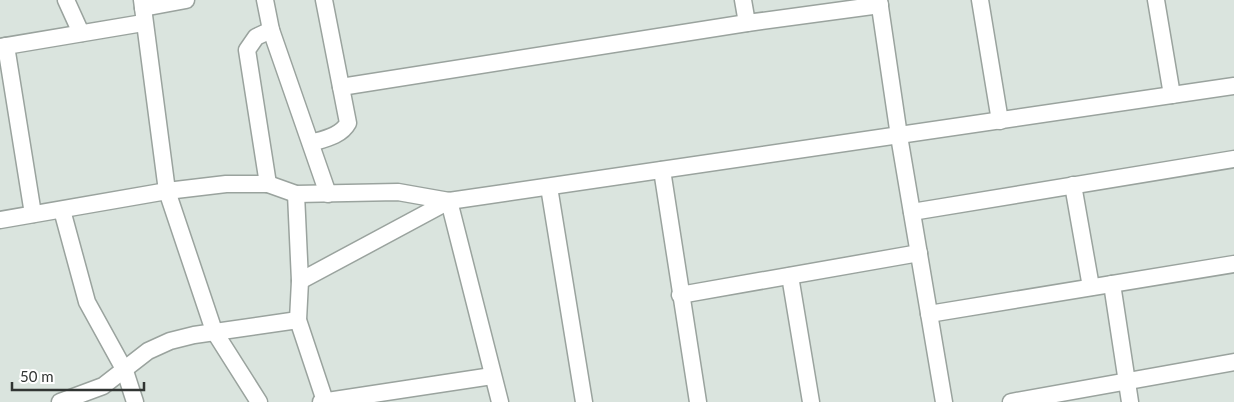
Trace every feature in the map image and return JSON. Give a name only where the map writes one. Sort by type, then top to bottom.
[{"type":"street","points":[[66,0],[81,33]]},
{"type":"street","points":[[32,214],[3,46],[81,33],[143,10],[186,0]]},
{"type":"street","points":[[264,0],[271,30],[328,194]]},
{"type":"street","points":[[311,143],[326,139],[345,128],[347,117],[324,0]]},
{"type":"street","points":[[743,0],[747,23]]},
{"type":"street","points":[[980,0],[1000,121]]},
{"type":"street","points":[[1156,0],[1172,95]]},
{"type":"street","points":[[341,87],[879,3],[899,136],[944,402]]},
{"type":"street","points":[[143,10],[167,191],[214,331],[259,402]]},
{"type":"street","points":[[268,184],[247,50],[256,38],[271,30]]},
{"type":"street","points":[[300,281],[449,202],[1234,86]]},
{"type":"street","points":[[912,212],[1234,159]]},
{"type":"street","points":[[662,170],[698,402]]},
{"type":"street","points":[[0,220],[167,191],[226,184],[268,184],[296,194],[398,192],[449,202]]},
{"type":"street","points":[[1073,185],[1091,287]]},
{"type":"street","points":[[549,187],[584,402]]},
{"type":"street","points":[[296,194],[300,281],[298,320],[323,401],[492,376]]},
{"type":"street","points":[[449,202],[500,402]]},
{"type":"street","points":[[62,210],[87,302],[125,371],[135,402]]},
{"type":"street","points":[[680,295],[919,253]]},
{"type":"street","points":[[929,314],[1234,264]]},
{"type":"street","points":[[790,276],[811,402]]},
{"type":"street","points":[[1112,284],[1130,402]]},
{"type":"street","points":[[60,402],[103,386],[125,371],[148,351],[170,341],[214,331],[298,320]]},
{"type":"street","points":[[1011,402],[1234,362]]}]
